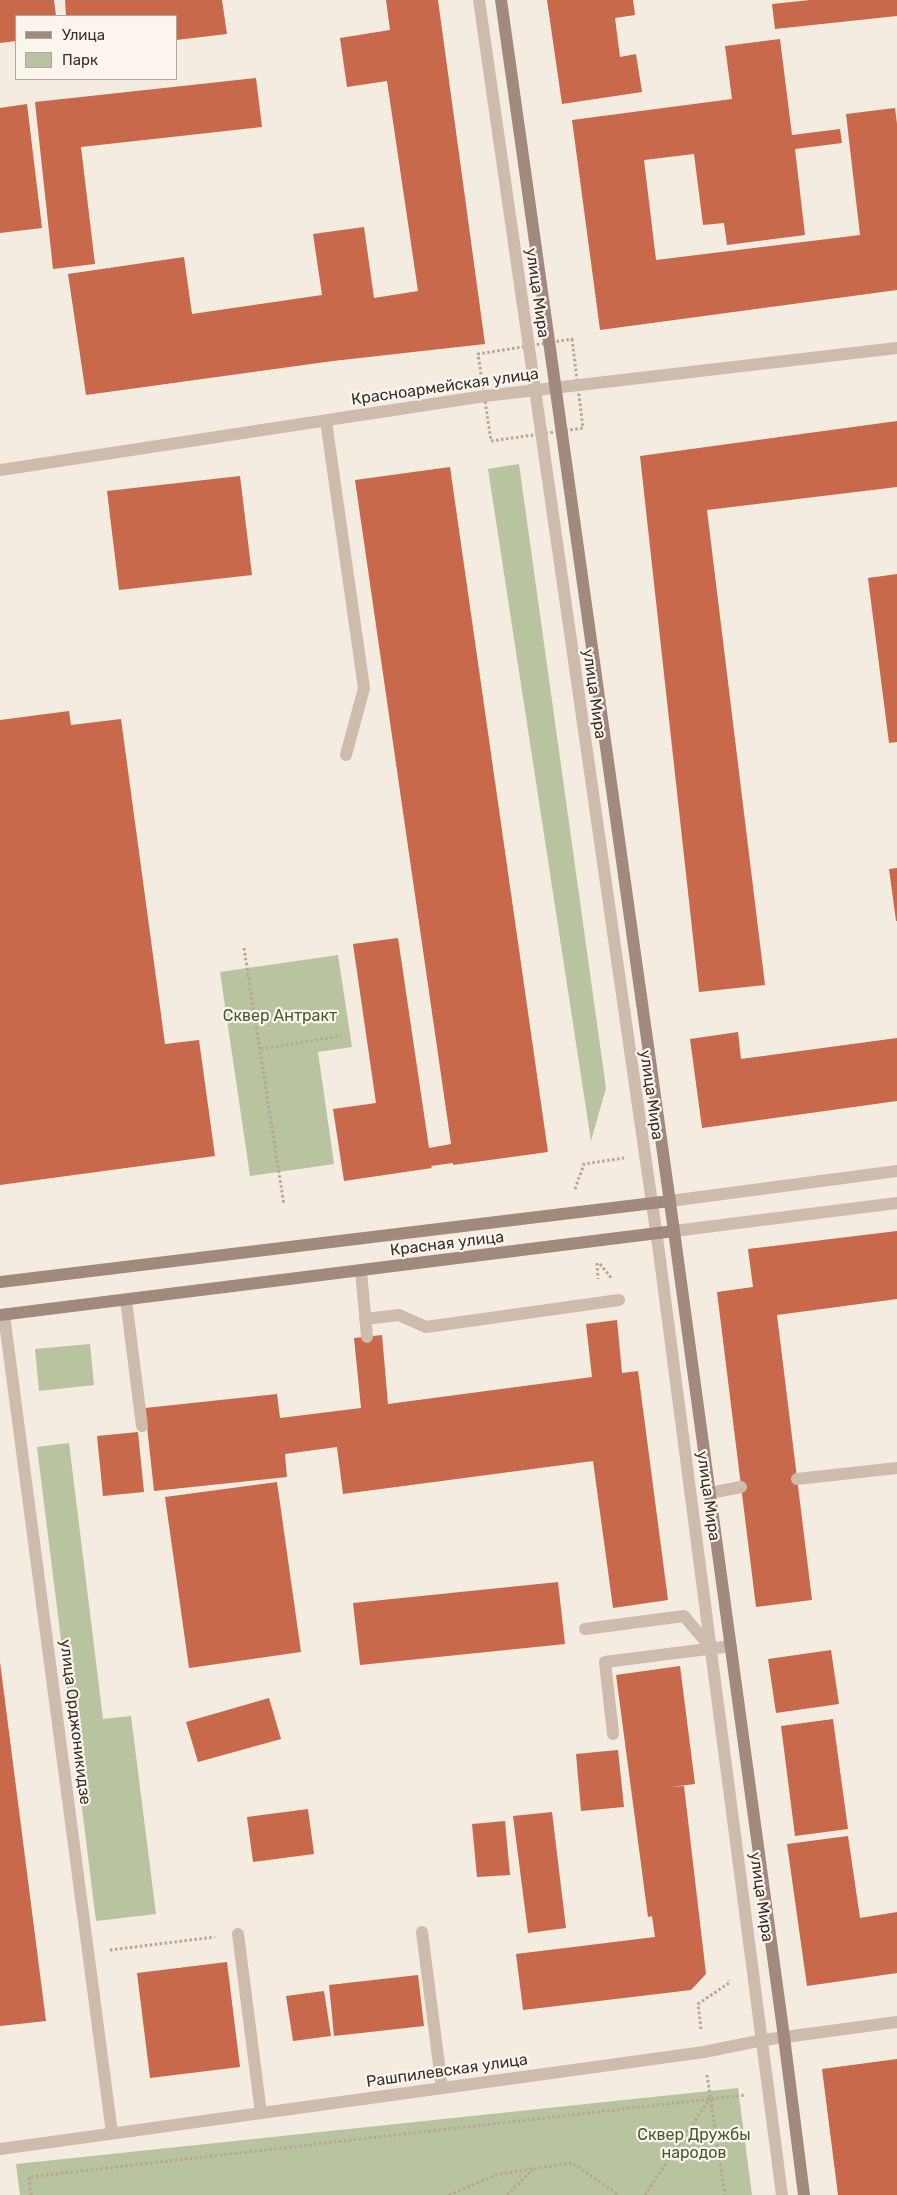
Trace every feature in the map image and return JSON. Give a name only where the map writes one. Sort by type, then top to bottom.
[{"type":"main road","name":"улица Мира","points":[[501,0],[557,387],[670,1201],[804,2195]]},
{"type":"main road","name":"Красная улица","points":[[0,1282],[670,1201]]},
{"type":"main road","name":"Красная улица","points":[[2,1315],[674,1232]]},
{"type":"street","name":"улица Мира","points":[[479,0],[652,1202],[782,2195]]},
{"type":"street","name":"Красноармейская улица","points":[[0,470],[534,390],[897,348]]},
{"type":"street","points":[[326,421],[364,688],[346,755]]},
{"type":"street","name":"Красная улица","points":[[670,1201],[897,1171]]},
{"type":"street","name":"Красная улица","points":[[674,1232],[897,1203]]},
{"type":"street","points":[[361,1271],[367,1337]]},
{"type":"street","points":[[126,1300],[142,1426]]},
{"type":"street","points":[[365,1319],[399,1315],[426,1327],[619,1300]]},
{"type":"street","name":"улица Орджоникидзе","points":[[2,1315],[112,2133]]},
{"type":"street","points":[[797,1479],[897,1468]]},
{"type":"street","points":[[710,1493],[741,1487]]},
{"type":"street","points":[[585,1629],[684,1616],[711,1648]]},
{"type":"street","points":[[613,1734],[605,1662],[730,1646]]},
{"type":"street","points":[[422,1932],[442,2088]]},
{"type":"street","points":[[238,1934],[261,2113]]},
{"type":"street","name":"Рашпилевская улица","points":[[0,2148],[704,2052],[763,2040],[897,2022]]},
{"type":"path","points":[[244,948],[284,1205]]},
{"type":"path","points":[[261,1049],[340,1036]]},
{"type":"path","points":[[89,1953],[238,1934]]},
{"type":"path","points":[[31,2195],[28,2178],[710,2098]]},
{"type":"path","points":[[645,2195],[710,2098]]},
{"type":"path","points":[[710,2098],[725,2195]]},
{"type":"path","points":[[449,2195],[499,2174],[572,2164],[619,2195]]},
{"type":"path","points":[[507,2195],[533,2169]]},
{"type":"green space","points":[[519,464],[606,1088],[591,1141],[488,469]]},
{"type":"green space","name":"Сквер Антракт","points":[[338,955],[352,1047],[318,1052],[334,1164],[250,1176],[220,972]]},
{"type":"green space","points":[[90,1344],[94,1385],[39,1391],[35,1349]]},
{"type":"green space","points":[[69,1443],[103,1719],[131,1716],[156,1914],[96,1921],[37,1447]]},
{"type":"green space","name":"Сквер Дружбы народов","points":[[738,2088],[752,2195],[20,2195],[16,2164]]},
{"type":"building","points":[[0,0],[54,0],[56,15],[15,15],[15,41],[0,43]]},
{"type":"building","points":[[65,0],[222,0],[227,34],[178,40],[178,15],[66,15]]},
{"type":"building","points":[[386,0],[438,0],[485,344],[333,361],[86,395],[68,274],[184,257],[192,314],[322,295],[313,234],[364,227],[374,298],[418,291],[387,81],[347,87],[340,38],[390,30]]},
{"type":"building","points":[[547,0],[633,0],[635,15],[615,18],[620,57],[636,54],[642,92],[562,104]]},
{"type":"building","points":[[810,0],[897,0],[897,16],[775,29],[772,4]]},
{"type":"building","points":[[780,39],[792,135],[840,129],[842,143],[795,149],[805,235],[727,245],[724,223],[703,225],[694,154],[644,160],[656,260],[860,235],[846,114],[895,108],[897,124],[897,290],[600,330],[572,120],[732,99],[725,46]]},
{"type":"building","points":[[256,78],[262,127],[81,147],[95,264],[53,269],[35,102]]},
{"type":"building","points":[[27,104],[42,228],[0,233],[0,108]]},
{"type":"building","points":[[897,421],[897,487],[707,510],[765,985],[699,992],[640,456]]},
{"type":"building","points":[[450,467],[548,1152],[453,1165],[453,1163],[431,1166],[432,1168],[344,1181],[333,1109],[376,1103],[353,944],[398,938],[429,1148],[451,1144],[355,480]]},
{"type":"building","points":[[240,476],[252,575],[119,590],[107,491]]},
{"type":"building","points":[[897,574],[897,742],[889,743],[868,578]]},
{"type":"building","points":[[69,711],[71,725],[121,719],[165,1044],[199,1040],[215,1156],[0,1185],[0,720]]},
{"type":"building","points":[[897,868],[897,921],[896,921],[889,869]]},
{"type":"building","points":[[738,1032],[741,1059],[897,1038],[897,1101],[702,1128],[690,1039]]},
{"type":"building","points":[[897,1231],[897,1299],[777,1315],[812,1600],[756,1607],[717,1292],[753,1287],[748,1249]]},
{"type":"building","points":[[617,1320],[622,1373],[638,1371],[668,1600],[613,1608],[593,1461],[343,1494],[337,1447],[285,1454],[287,1477],[154,1491],[145,1408],[277,1394],[280,1418],[361,1408],[354,1338],[382,1335],[388,1404],[592,1377],[586,1324]]},
{"type":"building","points":[[138,1432],[144,1492],[103,1496],[97,1436]]},
{"type":"building","points":[[277,1482],[301,1652],[189,1668],[165,1497]]},
{"type":"building","points":[[558,1582],[565,1644],[360,1665],[353,1603]]},
{"type":"building","points":[[831,1650],[839,1704],[776,1713],[768,1659]]},
{"type":"building","points":[[0,1662],[46,2021],[0,2026]]},
{"type":"building","points":[[680,1666],[695,1784],[670,1787],[684,1786],[706,1974],[691,1990],[523,2010],[516,1954],[655,1937],[652,1916],[648,1917],[616,1675]]},
{"type":"building","points":[[269,1698],[281,1739],[198,1762],[186,1722]]},
{"type":"building","points":[[833,1719],[848,1829],[795,1836],[781,1726]]},
{"type":"building","points":[[618,1750],[624,1807],[581,1811],[576,1754]]},
{"type":"building","points":[[308,1809],[314,1854],[253,1862],[247,1817]]},
{"type":"building","points":[[552,1812],[566,1928],[528,1933],[513,1816]]},
{"type":"building","points":[[505,1821],[510,1875],[477,1877],[472,1824]]},
{"type":"building","points":[[848,1836],[860,1918],[897,1912],[897,1973],[807,1986],[787,1844]]},
{"type":"building","points":[[227,1962],[240,2067],[150,2078],[137,1973]]},
{"type":"building","points":[[418,1975],[424,2026],[334,2036],[329,1985]]},
{"type":"building","points":[[324,1991],[331,2036],[293,2041],[286,1996]]},
{"type":"building","points":[[897,2059],[897,2195],[838,2195],[822,2069]]}]
